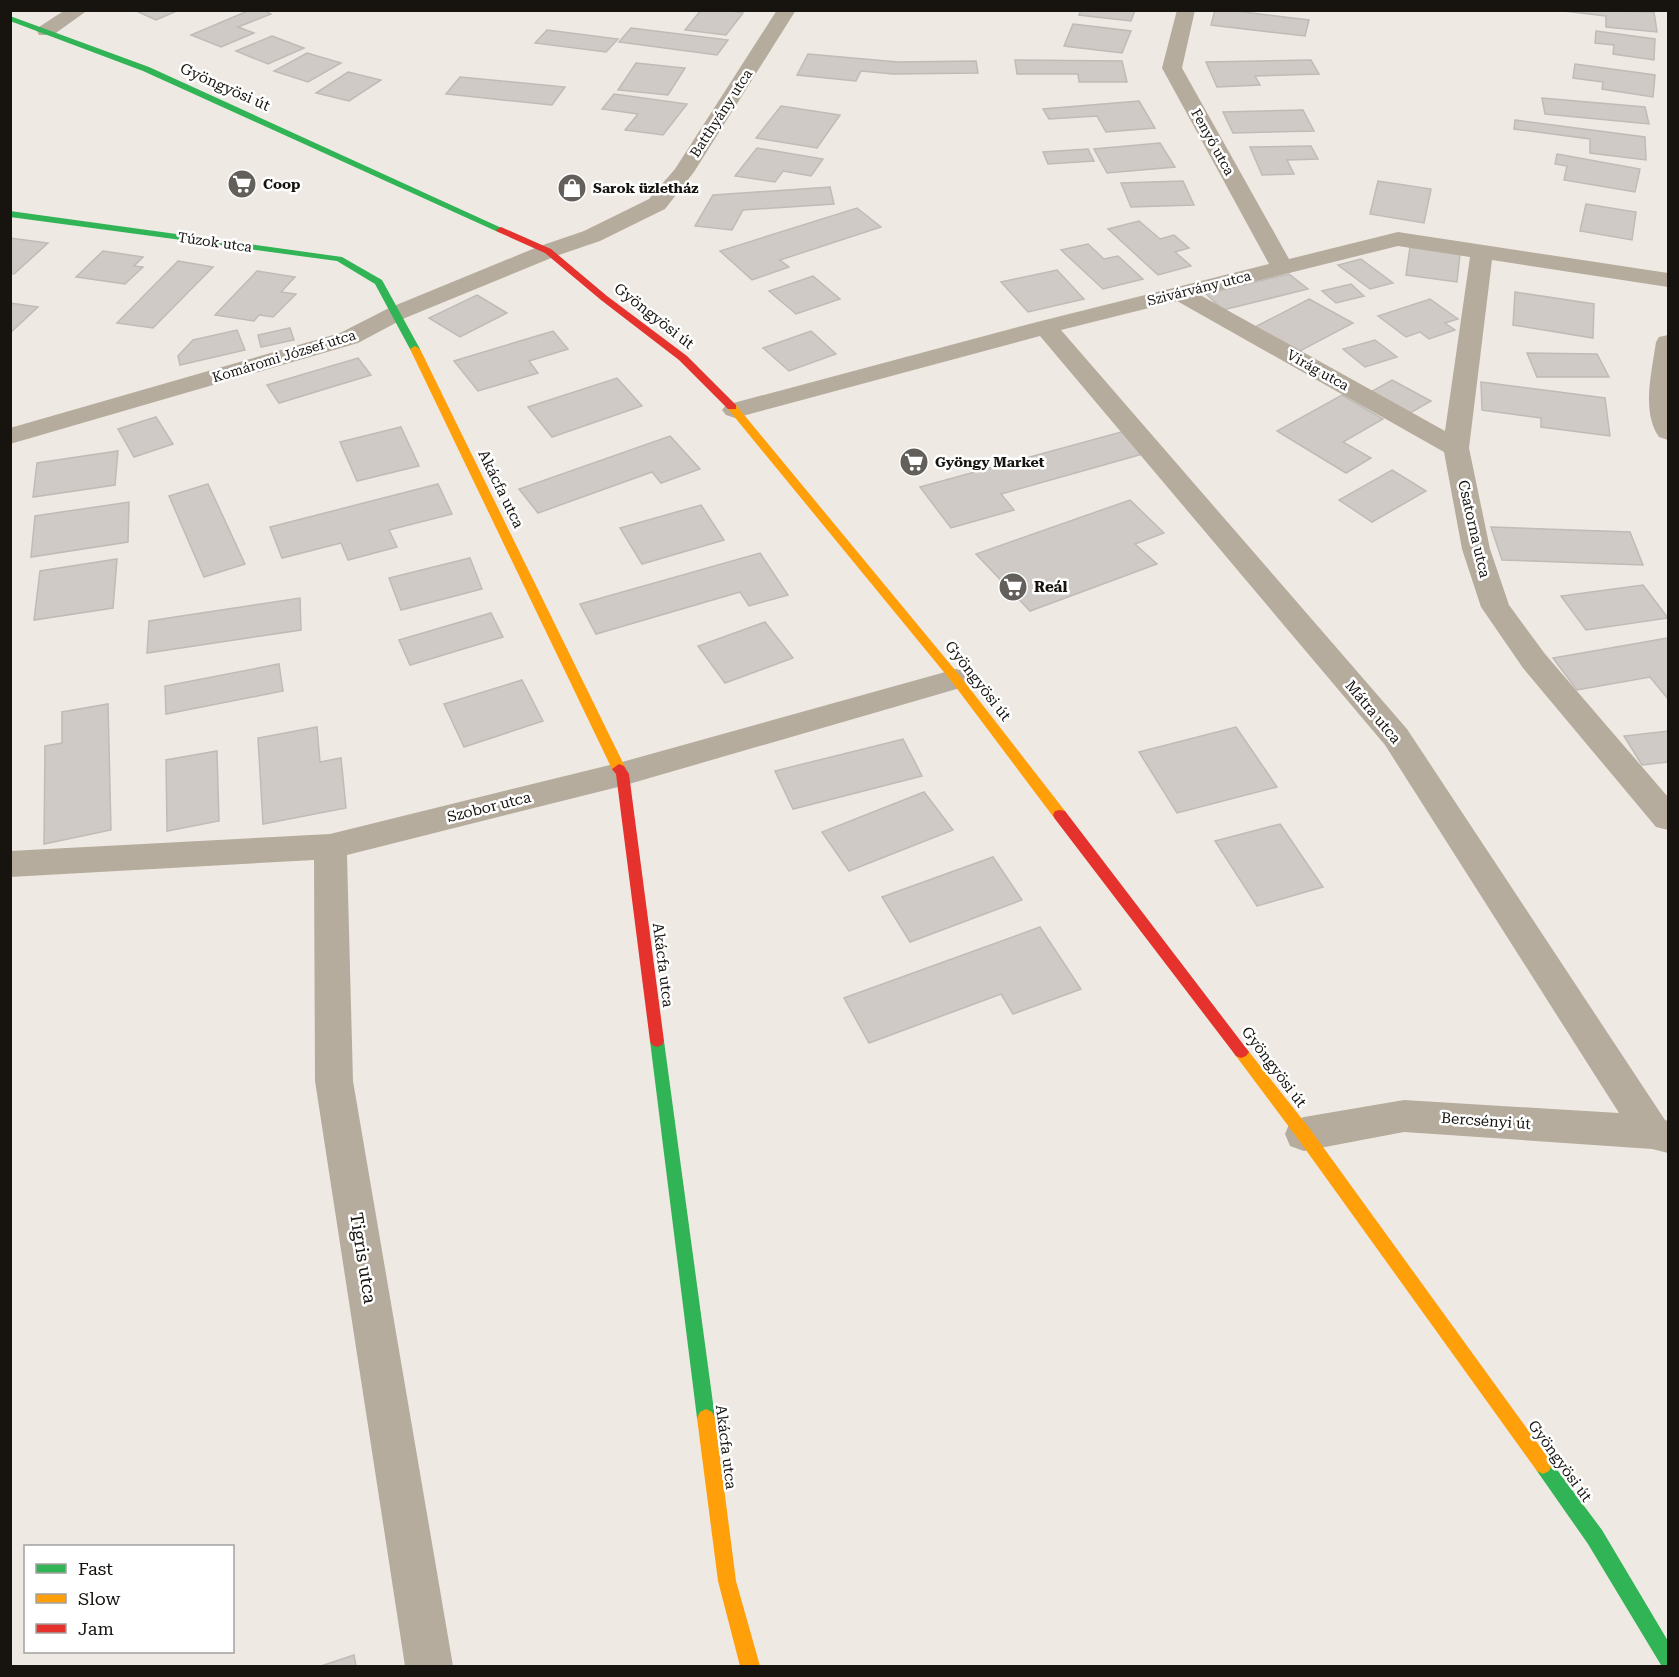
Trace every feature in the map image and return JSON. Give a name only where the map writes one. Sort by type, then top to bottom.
[{"type":"street","points":[[46,31],[79,10]]},
{"type":"street","name":"Batthyány utca","points":[[548,251],[592,236],[657,204],[683,172],[787,10]]},
{"type":"street","name":"Fenyő utca","points":[[1186,10],[1172,68],[1282,267]]},
{"type":"street","name":"Gyöngyösi út","points":[[10,18],[146,69],[548,251],[682,358],[735,410],[956,678],[1304,1134],[1595,1537],[1668,1658]]},
{"type":"street","name":"Túzok utca","points":[[10,214],[339,259],[379,282],[397,314]]},
{"type":"street","name":"Szivárvány utca","points":[[735,410],[1046,327],[1398,239],[1668,280]]},
{"type":"street","name":"Csatorna utca","points":[[1482,250],[1456,448],[1476,549],[1495,608],[1534,661],[1668,818]]},
{"type":"street","name":"Komáromi József utca","points":[[10,436],[350,338],[397,314],[548,251]]},
{"type":"street","name":"Virág utca","points":[[1179,293],[1456,448]]},
{"type":"street","name":"Akácfa utca","points":[[397,314],[622,774],[727,1581],[750,1666]]},
{"type":"street","name":"Mátra utca","points":[[1046,327],[1396,737],[1660,1135]]},
{"type":"street","points":[[1668,342],[1661,398],[1668,432]]},
{"type":"street","name":"Szobor utca","points":[[10,864],[330,847],[622,774],[956,678]]},
{"type":"street","name":"Tigris utca","points":[[330,847],[334,1081],[429,1666]]},
{"type":"street","name":"Bercsényi út","points":[[1304,1134],[1404,1116],[1660,1135]]},
{"type":"building","points":[[134,10],[179,10],[156,20]]},
{"type":"building","points":[[250,10],[263,10],[271,14],[238,27],[254,33],[221,47],[191,35]]},
{"type":"building","points":[[701,10],[743,13],[726,35],[685,30]]},
{"type":"building","points":[[1081,10],[1135,10],[1131,21],[1079,15]]},
{"type":"building","points":[[1215,10],[1309,20],[1305,36],[1211,25]]},
{"type":"building","points":[[1555,10],[1654,12],[1657,32],[1606,27],[1606,16]]},
{"type":"building","points":[[1073,24],[1131,31],[1122,53],[1064,46]]},
{"type":"building","points":[[631,28],[728,40],[717,55],[619,42]]},
{"type":"building","points":[[547,30],[618,39],[606,52],[535,43]]},
{"type":"building","points":[[1596,31],[1655,39],[1654,60],[1613,54],[1614,45],[1595,43]]},
{"type":"building","points":[[272,36],[304,48],[268,64],[236,51]]},
{"type":"building","points":[[307,53],[341,63],[308,82],[274,71]]},
{"type":"building","points":[[808,54],[898,62],[976,61],[978,73],[893,74],[861,71],[856,81],[797,75]]},
{"type":"building","points":[[1015,60],[1122,61],[1127,82],[1079,82],[1078,74],[1017,74]]},
{"type":"building","points":[[1311,60],[1319,74],[1255,76],[1260,85],[1217,87],[1206,62]]},
{"type":"building","points":[[636,63],[685,68],[668,95],[618,90]]},
{"type":"building","points":[[1575,64],[1655,75],[1653,97],[1602,89],[1603,82],[1573,78]]},
{"type":"building","points":[[348,72],[381,80],[349,101],[316,93]]},
{"type":"building","points":[[460,77],[565,87],[552,105],[446,94]]},
{"type":"building","points":[[614,94],[687,104],[663,135],[625,130],[638,114],[602,109]]},
{"type":"building","points":[[1542,98],[1645,107],[1649,124],[1545,114]]},
{"type":"building","points":[[1139,101],[1155,128],[1106,132],[1097,116],[1049,119],[1043,109]]},
{"type":"building","points":[[781,106],[840,115],[817,148],[756,138]]},
{"type":"building","points":[[1303,110],[1314,131],[1233,133],[1223,112]]},
{"type":"building","points":[[1515,120],[1645,137],[1646,160],[1590,153],[1590,139],[1514,129]]},
{"type":"building","points":[[1160,143],[1175,167],[1107,173],[1094,149]]},
{"type":"building","points":[[1311,146],[1318,159],[1287,160],[1294,174],[1262,175],[1250,147]]},
{"type":"building","points":[[757,148],[823,159],[811,176],[783,171],[775,182],[735,176]]},
{"type":"building","points":[[1088,149],[1094,161],[1048,164],[1043,152]]},
{"type":"building","points":[[1557,154],[1640,169],[1635,192],[1564,180],[1567,166],[1555,164]]},
{"type":"building","points":[[1183,181],[1194,205],[1131,207],[1121,183]]},
{"type":"building","points":[[1378,181],[1431,189],[1424,223],[1370,214]]},
{"type":"building","points":[[830,187],[834,204],[743,210],[732,230],[695,226],[713,195]]},
{"type":"building","points":[[1586,204],[1636,212],[1632,240],[1580,231]]},
{"type":"building","points":[[857,208],[881,227],[780,260],[789,267],[752,280],[720,251]]},
{"type":"building","points":[[1139,221],[1160,239],[1174,235],[1189,248],[1175,252],[1191,266],[1158,275],[1108,229]]},
{"type":"building","points":[[10,238],[48,243],[14,274],[10,273]]},
{"type":"building","points":[[1088,244],[1104,259],[1118,256],[1143,279],[1103,289],[1061,250]]},
{"type":"building","points":[[1410,247],[1460,254],[1457,282],[1406,275]]},
{"type":"building","points":[[103,251],[143,257],[134,266],[143,267],[125,284],[76,277]]},
{"type":"building","points":[[1361,259],[1393,283],[1370,289],[1338,265]]},
{"type":"building","points":[[178,261],[213,267],[153,328],[117,323]]},
{"type":"building","points":[[1057,270],[1084,299],[1028,312],[1001,282]]},
{"type":"building","points":[[257,271],[295,277],[281,292],[296,294],[273,317],[259,315],[254,321],[215,315]]},
{"type":"building","points":[[1289,274],[1308,289],[1223,310],[1206,294]]},
{"type":"building","points":[[813,276],[840,299],[796,314],[769,291]]},
{"type":"building","points":[[1351,284],[1364,296],[1336,303],[1322,291]]},
{"type":"building","points":[[1515,292],[1594,304],[1593,338],[1513,325]]},
{"type":"building","points":[[477,295],[507,313],[460,337],[429,318]]},
{"type":"building","points":[[1309,299],[1353,323],[1300,351],[1255,327]]},
{"type":"building","points":[[1430,299],[1458,319],[1445,323],[1455,330],[1429,339],[1420,332],[1406,337],[1378,316]]},
{"type":"building","points":[[10,303],[38,307],[10,333]]},
{"type":"building","points":[[290,328],[294,340],[261,347],[258,335]]},
{"type":"building","points":[[237,330],[245,350],[180,365],[178,356],[193,340]]},
{"type":"building","points":[[553,331],[568,349],[529,361],[538,373],[478,391],[454,361]]},
{"type":"building","points":[[811,331],[836,354],[789,371],[763,348]]},
{"type":"building","points":[[1375,340],[1397,357],[1365,367],[1343,349]]},
{"type":"building","points":[[1527,353],[1597,354],[1609,377],[1537,377]]},
{"type":"building","points":[[358,358],[371,375],[279,403],[267,385]]},
{"type":"building","points":[[617,378],[642,406],[552,437],[528,407]]},
{"type":"building","points":[[1392,380],[1431,401],[1405,416],[1367,394]]},
{"type":"building","points":[[1481,382],[1605,398],[1610,436],[1541,427],[1541,418],[1482,410]]},
{"type":"building","points":[[1342,395],[1383,419],[1343,442],[1371,458],[1346,473],[1277,431]]},
{"type":"building","points":[[156,417],[173,444],[134,457],[118,429]]},
{"type":"building","points":[[401,427],[419,466],[357,481],[340,442]]},
{"type":"building","points":[[1132,429],[1153,451],[1001,494],[1014,510],[951,528],[920,487]]},
{"type":"building","points":[[670,436],[700,469],[661,483],[652,472],[538,513],[519,489]]},
{"type":"building","points":[[118,451],[115,485],[33,497],[37,463]]},
{"type":"building","points":[[1392,470],[1426,491],[1372,522],[1339,500]]},
{"type":"building","points":[[208,484],[245,564],[204,577],[169,496]]},
{"type":"building","points":[[438,484],[452,514],[389,530],[397,547],[348,560],[341,543],[282,558],[270,527]]},
{"type":"building","points":[[1130,500],[1164,533],[1135,544],[1157,564],[1030,611],[976,554]]},
{"type":"building","points":[[129,502],[128,542],[31,557],[35,516]]},
{"type":"building","points":[[701,505],[724,540],[642,564],[620,528]]},
{"type":"building","points":[[1491,527],[1630,532],[1643,565],[1502,560]]},
{"type":"building","points":[[760,553],[788,595],[749,606],[740,592],[596,634],[580,604]]},
{"type":"building","points":[[470,558],[482,589],[401,610],[389,578]]},
{"type":"building","points":[[117,559],[113,608],[34,620],[40,571]]},
{"type":"building","points":[[1643,585],[1668,618],[1586,630],[1561,596]]},
{"type":"building","points":[[300,598],[301,630],[147,653],[149,621]]},
{"type":"building","points":[[491,613],[503,637],[410,665],[399,640]]},
{"type":"building","points":[[765,622],[793,658],[725,683],[698,646]]},
{"type":"building","points":[[1668,638],[1668,699],[1650,677],[1577,690],[1553,658]]},
{"type":"building","points":[[279,664],[283,691],[166,714],[165,686]]},
{"type":"building","points":[[522,680],[543,721],[464,747],[444,704]]},
{"type":"building","points":[[108,704],[111,830],[44,844],[45,746],[62,743],[62,712]]},
{"type":"building","points":[[317,727],[320,762],[341,758],[346,808],[263,824],[258,738]]},
{"type":"building","points":[[1236,727],[1277,787],[1177,813],[1139,752]]},
{"type":"building","points":[[1668,731],[1668,762],[1642,765],[1624,736]]},
{"type":"building","points":[[903,739],[922,776],[793,809],[775,771]]},
{"type":"building","points":[[217,751],[219,821],[167,831],[166,760]]},
{"type":"building","points":[[924,792],[953,830],[849,871],[822,832]]},
{"type":"building","points":[[1280,824],[1323,887],[1257,906],[1215,841]]},
{"type":"building","points":[[993,857],[1022,900],[910,942],[882,897]]},
{"type":"building","points":[[1040,927],[1081,989],[1013,1014],[1001,994],[869,1043],[844,998]]},
{"type":"building","points":[[354,1655],[356,1666],[321,1666]]},
{"type":"traffic: fast","points":[[10,18],[146,69],[501,230]]},
{"type":"traffic: fast","points":[[10,214],[339,259],[379,282],[415,349]]},
{"type":"traffic: fast","points":[[657,1041],[706,1418]]},
{"type":"traffic: fast","points":[[1543,1465],[1595,1537],[1668,1658]]},
{"type":"traffic: slow","points":[[415,349],[619,769]]},
{"type":"traffic: slow","points":[[732,407],[956,679],[1060,815]]},
{"type":"traffic: slow","points":[[1241,1052],[1304,1134],[1543,1465]]},
{"type":"traffic: slow","points":[[706,1418],[727,1581],[750,1666]]},
{"type":"traffic: jam","points":[[501,230],[548,251],[604,298],[683,358],[732,407]]},
{"type":"traffic: jam","points":[[619,769],[622,774],[657,1041]]},
{"type":"traffic: jam","points":[[1060,815],[1241,1052]]},
{"type":"place","name":"Coop","points":[[242,184]]},
{"type":"place","name":"Sarok üzletház","points":[[572,188]]},
{"type":"place","name":"Gyöngy Market","points":[[914,462]]},
{"type":"place","name":"Reál","points":[[1013,587]]}]
